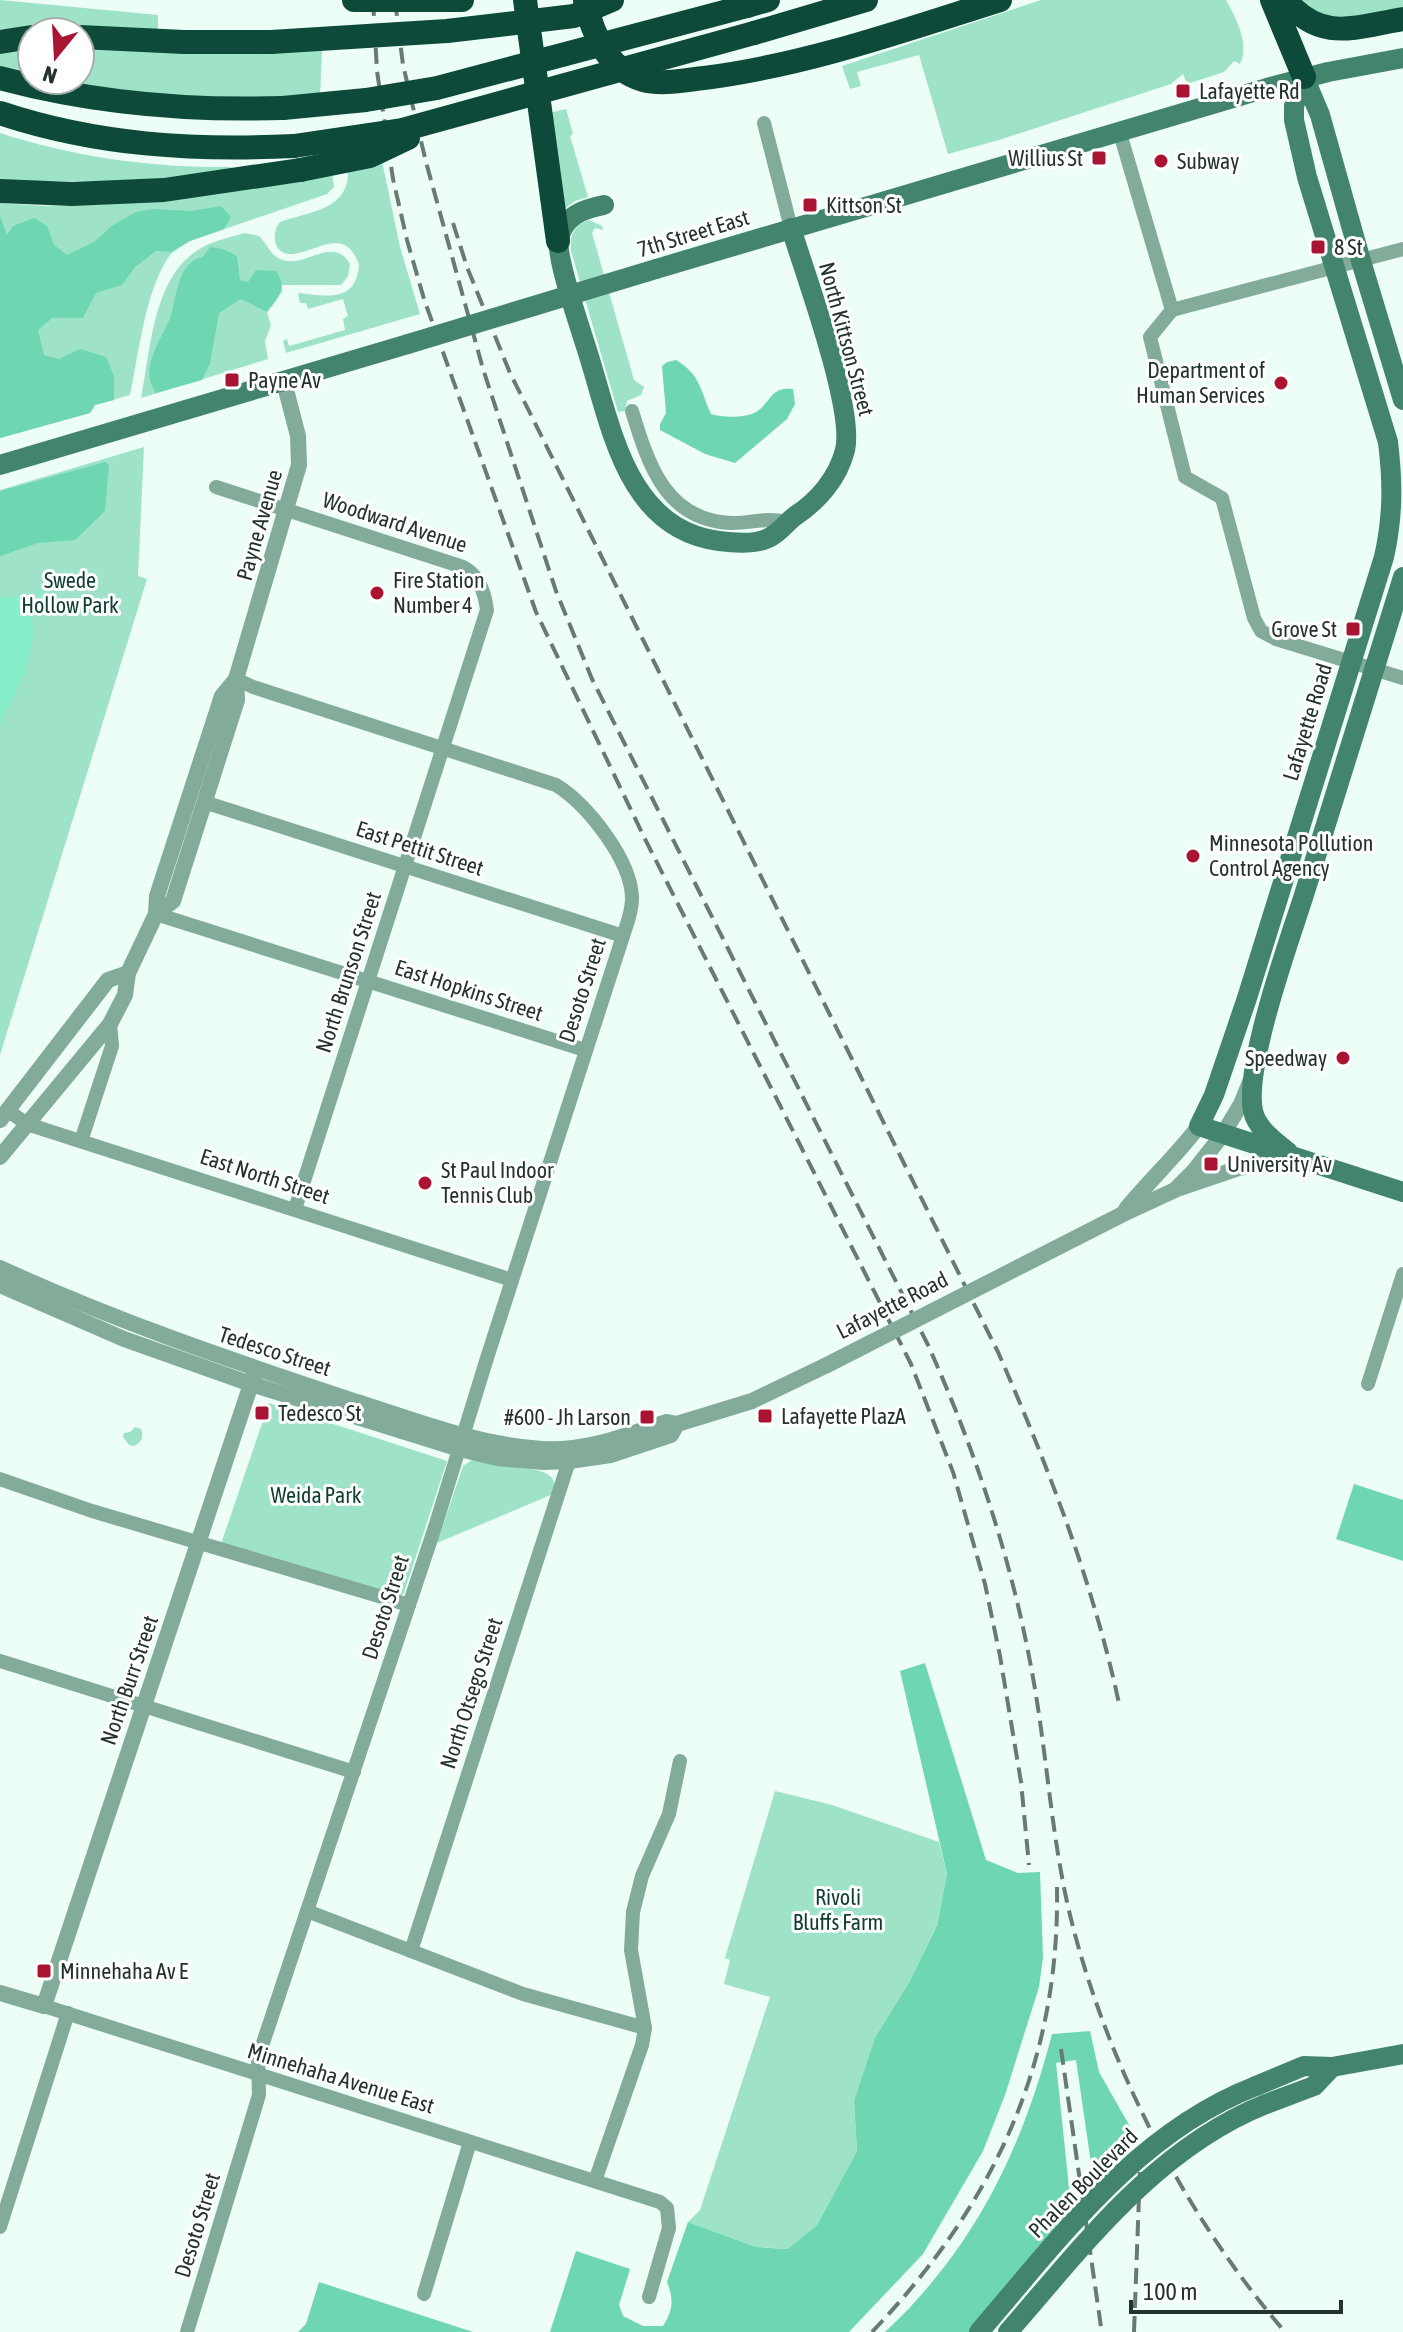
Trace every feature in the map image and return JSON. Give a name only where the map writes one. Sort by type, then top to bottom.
[{"type":"highway","points":[[354,0],[462,0]]},
{"type":"highway","points":[[525,0],[558,241]]},
{"type":"highway","points":[[585,0],[594,34],[615,62],[625,72],[644,80],[667,82],[732,74],[810,59],[1000,0]]},
{"type":"highway","points":[[96,38],[271,42],[447,31],[574,16],[612,0]]},
{"type":"highway","points":[[0,113],[62,131],[160,146],[223,148],[297,158],[370,156],[452,117],[866,0]]},
{"type":"highway","points":[[1277,1],[1322,28],[1349,28],[1403,19]]},
{"type":"highway","points":[[1277,1],[1304,77]]},
{"type":"highway","points":[[0,78],[90,98],[216,109],[283,108],[366,100],[437,88],[757,3]]},
{"type":"highway","points":[[0,191],[72,194],[164,190],[297,158]]},
{"type":"main road","name":"7th Street East","points":[[0,465],[1119,130],[1304,77],[1403,58]]},
{"type":"main road","name":"Lafayette Road","points":[[1304,77],[1294,106],[1294,120],[1307,177],[1403,400]]},
{"type":"main road","name":"Lafayette Road","points":[[1199,1126],[1214,1095],[1247,998],[1384,557],[1393,510],[1388,442],[1347,264],[1320,115],[1304,77]]},
{"type":"main road","points":[[558,241],[574,215],[583,209],[604,205]]},
{"type":"main road","name":"North Kittson Street","points":[[558,241],[567,286],[624,466],[648,505],[665,520],[693,535],[732,543],[771,537],[808,508],[836,473],[845,450],[847,425],[818,314],[791,228]]},
{"type":"main road","name":"Lafayette Road","points":[[1254,1072],[1283,962],[1403,577]]},
{"type":"main road","points":[[1254,1072],[1253,1109],[1257,1120],[1294,1158]]},
{"type":"main road","points":[[1199,1126],[1403,1192]]},
{"type":"main road","name":"Phalen Boulevard","points":[[979,2332],[1073,2223],[1130,2165],[1155,2143],[1204,2110],[1304,2066],[1332,2067],[1403,2054]]},
{"type":"main road","name":"Phalen Boulevard","points":[[1008,2332],[1089,2238],[1143,2182],[1238,2115],[1314,2086],[1332,2067]]},
{"type":"street","name":"North Kittson Street","points":[[764,123],[791,228]]},
{"type":"street","points":[[1119,130],[1172,310]]},
{"type":"street","points":[[1403,249],[1172,310],[1150,337],[1185,477],[1222,498],[1254,618],[1261,631],[1276,639],[1403,678]]},
{"type":"street","name":"Payne Avenue","points":[[156,914],[173,901],[237,700],[236,679],[299,465],[300,446],[284,382]]},
{"type":"street","points":[[632,411],[655,478],[666,493],[681,505],[712,520],[731,523],[768,518],[788,522]]},
{"type":"street","name":"Woodward Avenue","points":[[216,487],[472,571],[482,589],[487,610],[443,749]]},
{"type":"street","points":[[236,679],[443,749]]},
{"type":"street","name":"Payne Avenue","points":[[0,1157],[110,1024],[125,995],[128,973],[156,914],[157,896],[222,696],[236,679]]},
{"type":"street","name":"North Brunson Street","points":[[295,1209],[443,749]]},
{"type":"street","name":"Desoto Street","points":[[187,2332],[259,2095],[258,2058],[409,1605],[631,912],[632,896],[620,858],[610,841],[567,792],[556,785],[443,749]]},
{"type":"street","name":"East Pettit Street","points":[[204,802],[623,936]]},
{"type":"street","name":"East Hopkins Street","points":[[156,914],[585,1050]]},
{"type":"street","name":"Payne Avenue","points":[[4,1115],[108,980],[128,973]]},
{"type":"street","name":"Payne Avenue","points":[[81,1141],[112,1046],[110,1024]]},
{"type":"street","name":"Lafayette Road","points":[[545,1456],[569,1454],[667,1422],[677,1424],[752,1401],[1175,1190],[1223,1134],[1241,1104],[1254,1072]]},
{"type":"street","name":"East North Street","points":[[4,1115],[512,1280]]},
{"type":"street","name":"Lafayette Road","points":[[1123,1214],[1143,1188],[1174,1159],[1199,1126]]},
{"type":"street","points":[[1175,1190],[1239,1168],[1294,1158]]},
{"type":"street","name":"Tedesco Street","points":[[0,1268],[254,1376]]},
{"type":"street","points":[[1368,1384],[1403,1274]]},
{"type":"street","name":"Tedesco Street","points":[[0,1285],[124,1339],[254,1376],[462,1442],[497,1458],[545,1456]]},
{"type":"street","name":"North Burr Street","points":[[44,2006],[254,1376]]},
{"type":"street","name":"North Otsego Street","points":[[411,1951],[569,1454]]},
{"type":"street","points":[[0,1479],[409,1605]]},
{"type":"street","points":[[0,1661],[354,1772]]},
{"type":"street","points":[[595,2181],[642,2045],[645,2028],[633,1970],[633,1912],[642,1876],[669,1814],[680,1761]]},
{"type":"street","points":[[307,1911],[546,2002],[645,2028]]},
{"type":"street","name":"Minnehaha Avenue East","points":[[0,1993],[650,2198],[667,2208],[669,2228],[649,2297]]},
{"type":"street","points":[[0,2227],[68,2013]]},
{"type":"street","points":[[424,2294],[470,2142]]},
{"type":"green space","points":[[0,0],[158,15],[158,30],[96,27],[96,16],[16,16],[16,28],[0,29]]},
{"type":"green space","points":[[1041,0],[1226,0],[1243,40],[1243,56],[1240,64],[1234,61],[1224,72],[1187,84],[1183,74],[1171,84],[948,154],[919,55],[857,72],[861,86],[850,89],[842,66]]},
{"type":"green space","points":[[1295,0],[1403,0],[1403,11],[1325,19]]},
{"type":"green space","points":[[96,47],[322,50],[320,97],[220,101],[96,87]]},
{"type":"green space","points":[[16,49],[16,74],[0,70],[0,51]]},
{"type":"green space","points":[[566,109],[573,134],[570,136],[588,197],[575,201],[563,210],[549,113]]},
{"type":"green space","points":[[0,133],[85,155],[172,165],[231,167],[231,174],[116,181],[0,180]]},
{"type":"green space","points":[[382,161],[400,247],[420,314],[286,353],[283,341],[287,339],[289,346],[345,330],[343,319],[348,316],[343,299],[308,309],[306,303],[300,303],[298,293],[329,295],[346,291],[357,277],[359,265],[353,253],[339,243],[293,254],[282,252],[275,238],[277,227],[280,222],[336,201],[347,183],[348,169]]},
{"type":"green space","points":[[332,172],[334,187],[327,194],[190,241],[170,255],[154,286],[130,395],[95,405],[90,413],[0,438],[0,203],[100,205]]},
{"type":"green space","points":[[589,220],[602,226],[603,230],[595,228],[592,233],[634,380],[644,387],[641,395],[627,401],[625,411],[618,412],[571,251],[574,232]]},
{"type":"green space","points":[[245,233],[259,236],[277,257],[289,261],[335,252],[350,264],[348,276],[341,285],[282,285],[282,292],[267,312],[271,325],[265,341],[268,359],[141,398],[157,314],[174,275],[186,259],[203,247]]},
{"type":"green space","name":"Swede Hollow Park","points":[[144,447],[138,576],[147,579],[0,1055],[0,490]]},
{"type":"green space","name":"Weida Park","points":[[269,1403],[447,1461],[404,1593],[400,1597],[221,1544]]},
{"type":"green space","points":[[135,1427],[141,1429],[142,1437],[134,1446],[123,1437],[124,1433]]},
{"type":"green space","points":[[472,1460],[545,1473],[553,1480],[553,1494],[437,1543],[463,1466]]},
{"type":"green space","name":"Rivoli Bluffs Farm","points":[[775,1791],[832,1805],[939,1842],[947,1874],[937,1924],[854,2101],[857,2151],[817,2225],[789,2249],[756,2247],[688,2222],[700,2210],[770,1997],[724,1984],[730,1960],[725,1958]]},
{"type":"shaded area","points":[[221,206],[231,217],[224,229],[190,241],[172,252],[156,251],[135,267],[122,285],[96,293],[83,318],[52,318],[38,330],[44,355],[59,359],[80,349],[106,357],[114,376],[114,400],[95,405],[90,413],[0,438],[0,216],[7,235],[13,226],[34,218],[47,226],[54,245],[67,255],[94,242],[113,225],[136,212],[153,209],[191,211]]},
{"type":"shaded area","points":[[210,247],[237,256],[240,280],[248,282],[256,270],[276,271],[281,282],[280,292],[267,312],[241,299],[219,313],[210,364],[202,380],[156,393],[151,384],[150,365],[170,318],[179,282],[188,265],[203,257]]},
{"type":"shaded area","points":[[676,360],[695,377],[711,414],[734,417],[751,414],[775,393],[785,389],[793,389],[795,404],[787,419],[735,463],[705,454],[660,430],[666,413],[662,366]]},
{"type":"shaded area","points":[[105,462],[109,465],[105,511],[75,540],[38,543],[0,556],[0,491]]},
{"type":"shaded area","points":[[19,596],[28,600],[34,632],[25,672],[0,724],[0,598]]},
{"type":"shaded area","points":[[1354,1484],[1403,1500],[1403,1561],[1336,1539]]},
{"type":"shaded area","points":[[925,1663],[986,1860],[1018,1873],[1040,1872],[1043,1957],[1039,1987],[1005,2095],[983,2151],[923,2254],[849,2332],[550,2332],[576,2251],[630,2269],[619,2305],[623,2316],[643,2326],[663,2326],[671,2305],[667,2282],[688,2222],[756,2247],[788,2249],[817,2225],[857,2151],[854,2101],[875,2038],[909,1983],[937,1925],[947,1874],[900,1671]]},
{"type":"shaded area","points":[[1090,2031],[1099,2072],[1132,2130],[1119,2143],[1114,2171],[1099,2187],[1094,2184],[1076,2060],[1056,2063],[1072,2216],[970,2332],[885,2332],[944,2267],[991,2195],[1026,2118],[1052,2034]]},
{"type":"shaded area","points":[[319,2282],[473,2332],[298,2332],[306,2324]]},
{"type":"waterway","points":[[29,617],[41,592]]},
{"type":"railway","points":[[373,0],[377,71],[393,179],[407,240],[424,299],[536,612],[644,837],[911,1364],[953,1472],[985,1584],[1000,1656],[1021,1782],[1029,1865]]},
{"type":"railway","points":[[395,0],[403,65],[426,162],[483,369],[556,591],[592,679],[928,1345],[947,1389],[981,1478],[1009,1568],[1030,1661],[1066,1896],[1088,1978],[1107,2032],[1130,2087],[1184,2191],[1249,2288],[1285,2332]]},
{"type":"railway","points":[[453,223],[467,267],[510,373],[998,1352],[1068,1527],[1097,1617],[1120,1708]]},
{"type":"railway","points":[[872,2332],[915,2284],[952,2234],[984,2182],[1011,2128],[1032,2072],[1046,2013],[1055,1952],[1057,1887]]},
{"type":"railway","points":[[1061,2049],[1101,2327]]},
{"type":"railway","points":[[1134,2332],[1141,2142]]},
{"type":"place","name":"Lafayette Rd","points":[[1183,91]]},
{"type":"place","name":"Willius St","points":[[1099,158]]},
{"type":"place","name":"Subway","points":[[1161,161]]},
{"type":"place","name":"Kittson St","points":[[810,205]]},
{"type":"place","name":"8 St","points":[[1318,247]]},
{"type":"place","name":"Payne Av","points":[[232,380]]},
{"type":"place","name":"Department of Human Services","points":[[1281,383]]},
{"type":"place","name":"Fire Station Number 4","points":[[377,593]]},
{"type":"place","name":"Grove St","points":[[1353,629]]},
{"type":"place","name":"Minnesota Pollution Control Agency","points":[[1193,856]]},
{"type":"place","name":"Speedway","points":[[1343,1058]]},
{"type":"place","name":"University Av","points":[[1211,1164]]},
{"type":"place","name":"St Paul Indoor Tennis Club","points":[[425,1183]]},
{"type":"place","name":"Tedesco St","points":[[262,1413]]},
{"type":"place","name":"Lafayette PlazA","points":[[765,1416]]},
{"type":"place","name":"#600 - Jh Larson","points":[[647,1417]]},
{"type":"place","name":"Minnehaha Av E","points":[[44,1971]]}]
